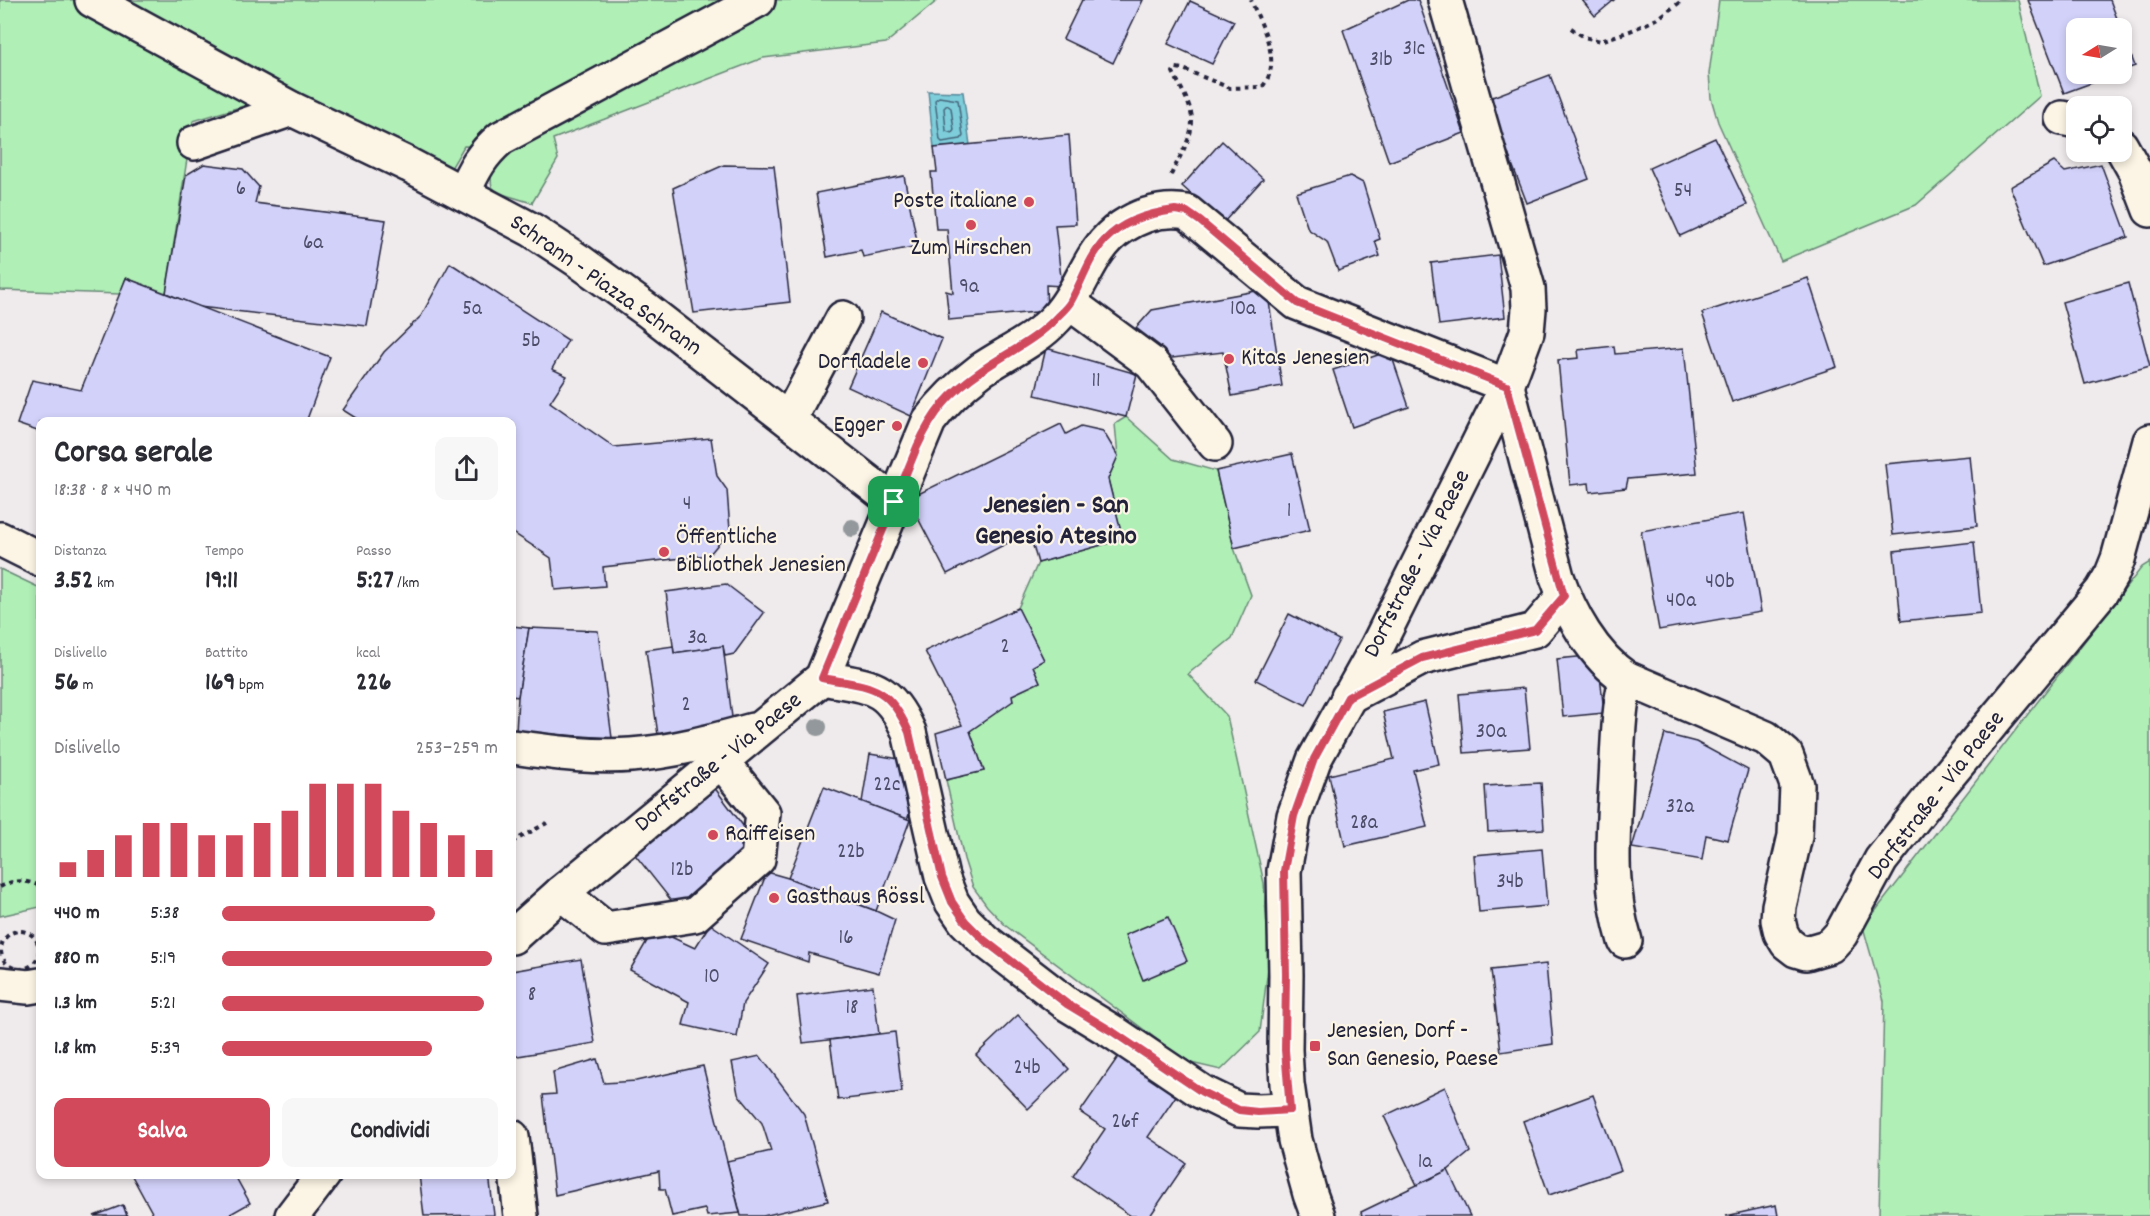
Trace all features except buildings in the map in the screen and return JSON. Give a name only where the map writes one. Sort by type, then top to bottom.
[{"type":"street","name":"Schrann - Piazza Schrann","points":[[92,0],[292,109],[409,165],[532,230],[647,310],[894,502]]},
{"type":"street","points":[[463,193],[476,164],[501,138],[758,0]]},
{"type":"street","name":"Dorfstraße - Via Paese","points":[[516,933],[561,893],[822,678],[869,687],[886,696],[900,712],[909,732],[942,877],[952,902],[965,921],[984,940],[1067,1004],[1202,1092],[1239,1110],[1258,1112],[1290,1110],[1285,1050],[1284,871],[1294,816],[1303,786],[1314,759],[1377,647],[1507,386],[1527,333],[1528,288],[1446,0]]},
{"type":"street","points":[[194,143],[292,109]]},
{"type":"street","points":[[2130,162],[2150,210]]},
{"type":"street","points":[[822,678],[929,422],[942,404],[981,370],[1054,321],[1070,303],[1090,262],[1104,240],[1138,218],[1156,212],[1175,210],[1187,212],[1297,303],[1507,386]]},
{"type":"street","points":[[1070,303],[1151,363],[1215,444]]},
{"type":"street","points":[[789,419],[843,318]]},
{"type":"street","name":"Dorfstraße - Via Paese","points":[[1507,386],[1564,596],[1590,640],[1614,670],[1626,678],[1767,738],[1786,755],[1797,785],[1796,836],[1779,906],[1778,920],[1781,933],[1787,943],[1796,950],[1806,953],[1830,946],[1841,934],[1881,860],[2102,591],[2118,559],[2150,441]]},
{"type":"street","points":[[0,539],[36,557]]},
{"type":"street","points":[[1348,697],[1422,658],[1535,630],[1564,596]]},
{"type":"street","points":[[1625,941],[1612,878],[1612,843],[1620,705],[1626,678]]},
{"type":"street","points":[[516,747],[601,756],[632,755],[712,741],[762,727]]},
{"type":"street","points":[[561,893],[606,929],[695,915],[758,859],[763,813],[721,761]]},
{"type":"street","points":[[0,984],[36,986]]},
{"type":"street","points":[[1290,1110],[1302,1167],[1318,1216]]},
{"type":"street","points":[[516,1172],[521,1216]]},
{"type":"street","points":[[292,1216],[320,1179]]},
{"type":"path","points":[[1156,212],[1189,135],[1192,121],[1188,105],[1173,72],[1176,68],[1230,88],[1262,87],[1269,79],[1272,66],[1271,52],[1251,0]]},
{"type":"path","points":[[1571,28],[1584,37],[1601,41],[1630,32],[1657,19],[1683,0]]},
{"type":"path","points":[[516,840],[547,823]]},
{"type":"path","points":[[0,887],[13,881],[30,881],[36,884]]},
{"type":"green space","points":[[0,0],[938,0],[886,43],[763,58],[553,139],[558,159],[532,203],[499,193],[492,187],[493,170],[498,160],[510,147],[464,146],[450,170],[293,91],[193,121],[166,293],[126,278],[120,294],[0,290]]},
{"type":"green space","points":[[1719,0],[2018,0],[2040,96],[1916,205],[1781,261],[1718,122],[1711,98],[1709,74]]},
{"type":"green space","points":[[1126,417],[1173,459],[1216,471],[1234,548],[1251,595],[1232,638],[1188,674],[1227,716],[1264,883],[1269,960],[1260,1032],[1221,1070],[1191,1063],[1175,1053],[1006,926],[987,906],[973,887],[964,859],[946,780],[984,771],[970,731],[1013,701],[1012,695],[1040,682],[1033,666],[1044,660],[1018,608],[1038,563],[1123,539],[1108,479],[1118,456],[1115,424]]},
{"type":"green space","points":[[2150,562],[2150,1216],[1879,1216],[1884,1001],[1863,927],[2142,567]]},
{"type":"green space","points":[[0,569],[36,586],[36,908],[0,916]]},
{"type":"water","points":[[928,91],[963,92],[970,145],[934,148]]},
{"type":"place","name":"Poste italiane","points":[[1029,202]]},
{"type":"place","name":"Zum Hirschen","points":[[971,225]]},
{"type":"place","name":"Kitas Jenesien","points":[[1229,359]]},
{"type":"place","name":"Dorfladele","points":[[923,363]]},
{"type":"place","name":"Egger","points":[[897,426]]},
{"type":"place","name":"Öffentliche Bibliothek Jenesien","points":[[664,552]]},
{"type":"place","name":"Raiffeisen","points":[[713,835]]},
{"type":"place","name":"Gasthaus Rössl","points":[[774,898]]},
{"type":"place","name":"Jenesien, Dorf - San Genesio, Paese","points":[[1315,1046]]},
{"type":"district","name":"Jenesien - San Genesio Atesino","points":[[1056,522]]},
{"type":"route","points":[[1175,210],[1187,212],[1297,303],[1507,386],[1564,596],[1535,630],[1422,658],[1348,697],[1314,759],[1294,816],[1284,871],[1285,1050],[1290,1110],[1258,1112],[1239,1110],[1202,1092],[1067,1004],[984,940],[965,921],[952,902],[942,877],[909,732],[900,712],[886,696],[869,687],[822,678],[894,502],[929,422],[942,404],[981,370],[1054,321],[1070,303],[1090,262],[1104,240],[1138,218],[1156,212],[1175,210]]}]
